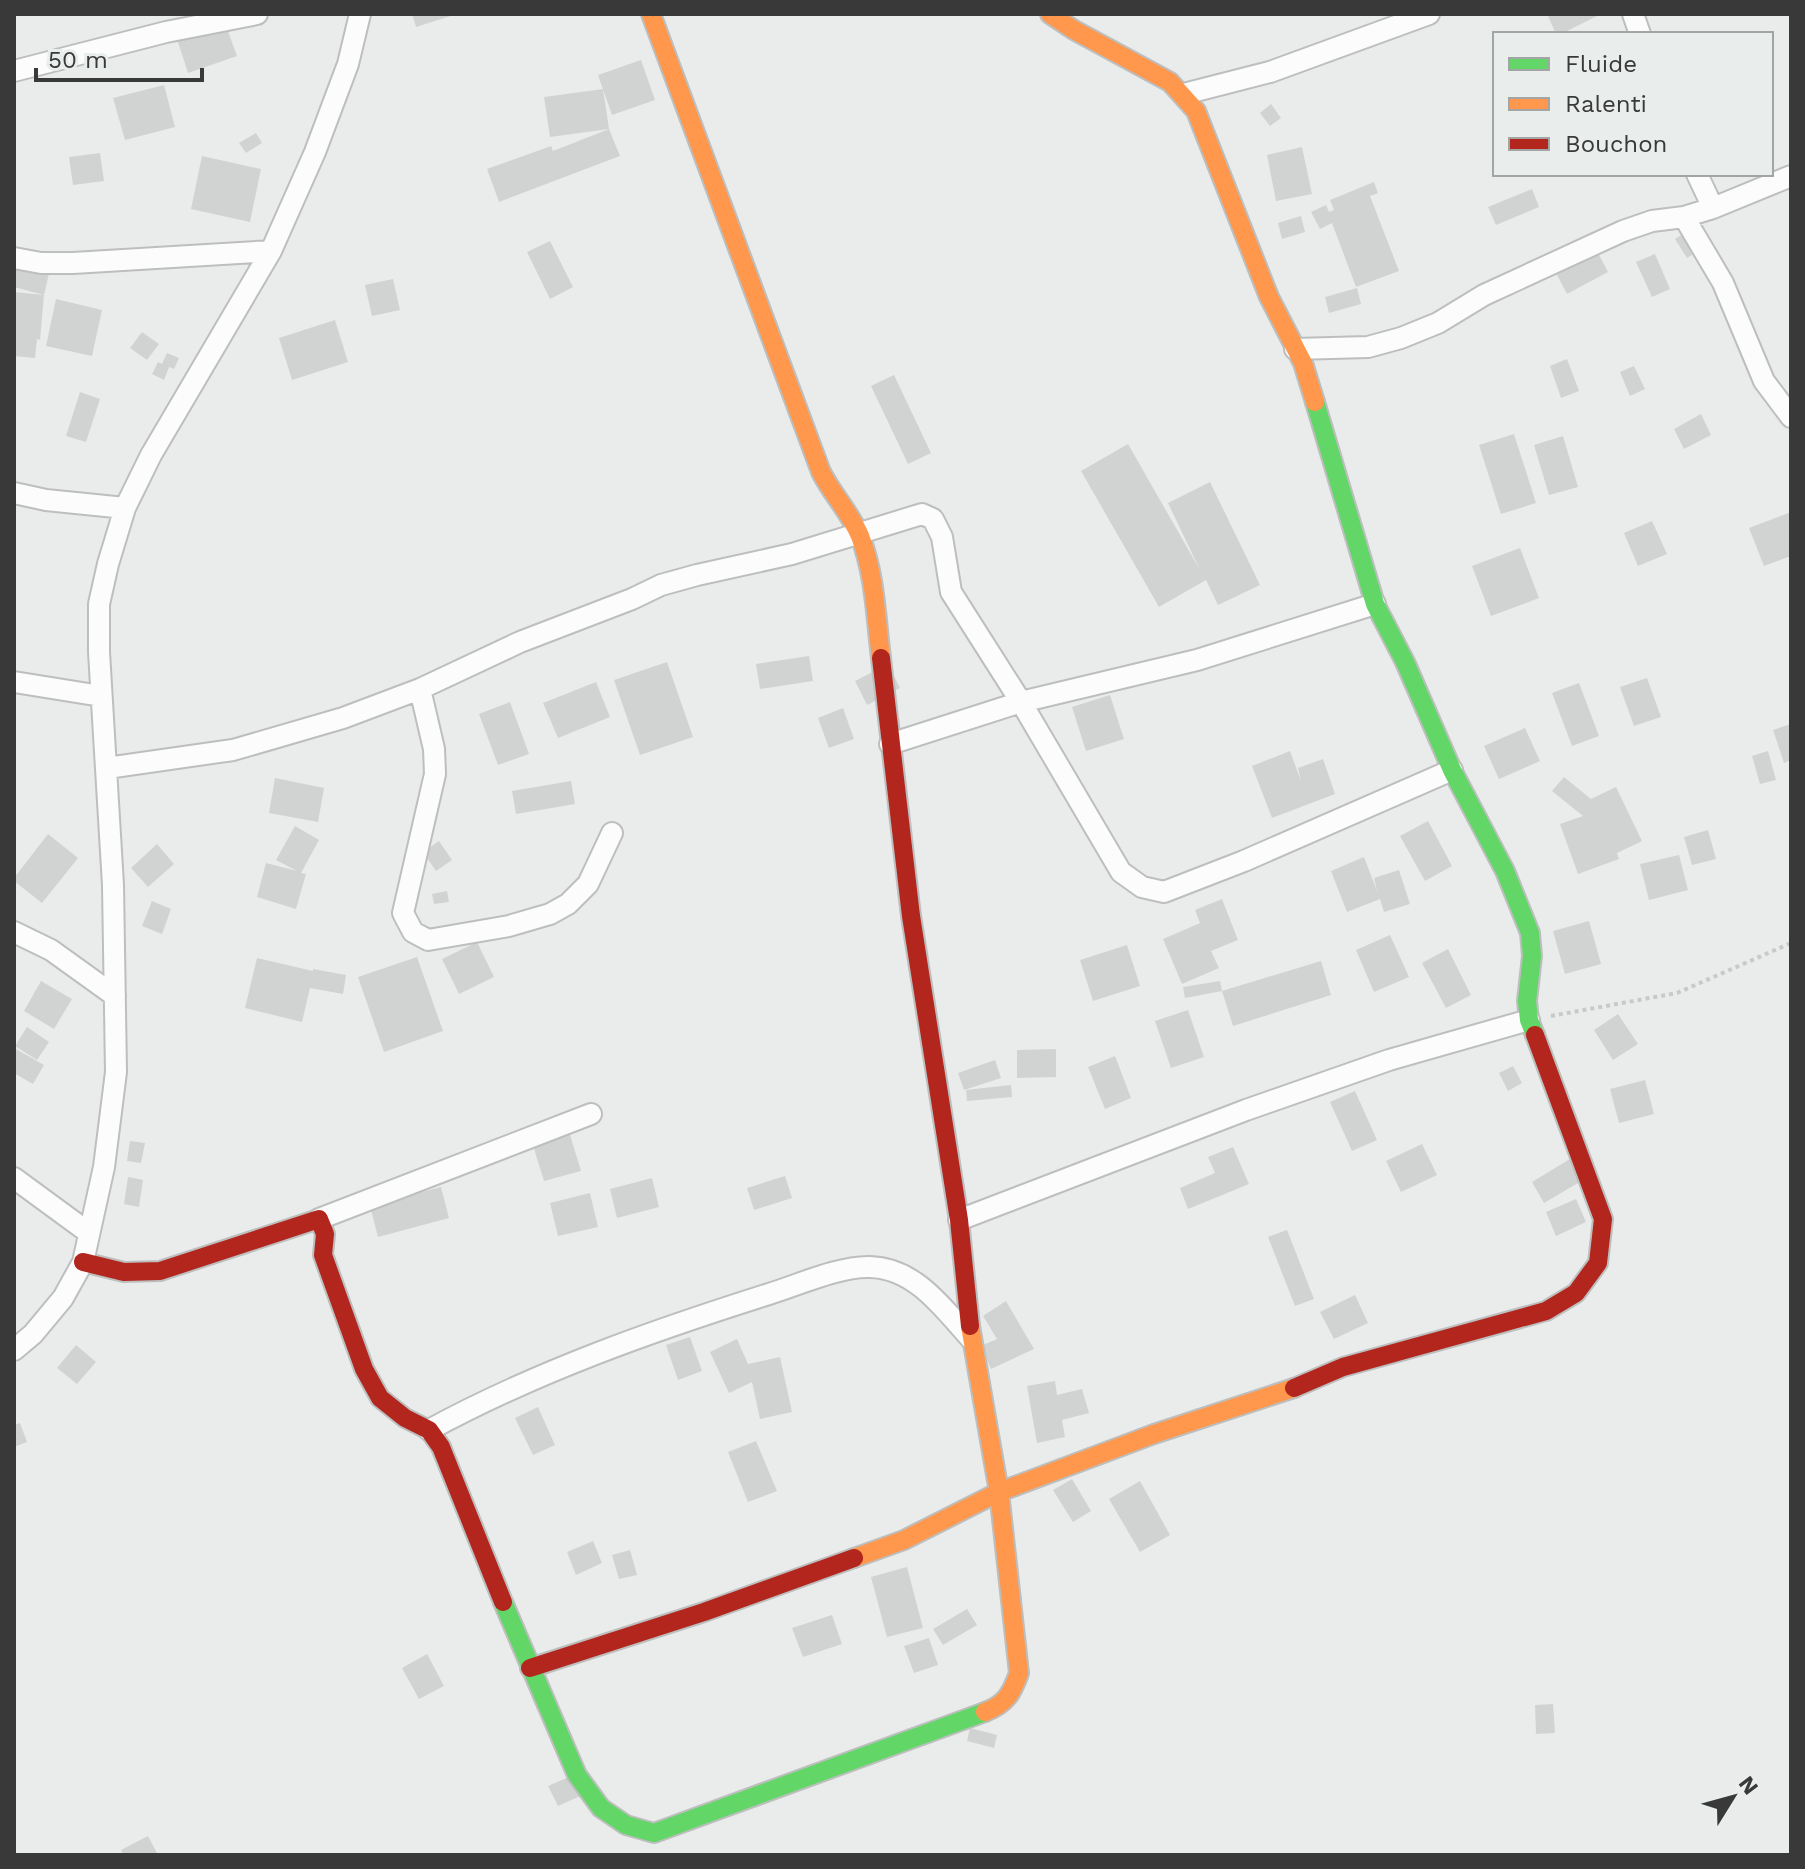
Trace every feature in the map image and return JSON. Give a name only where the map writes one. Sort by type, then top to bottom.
[{"type":"street","points":[[14,71],[166,32],[257,14]]},
{"type":"street","points":[[14,1350],[33,1334],[63,1298],[83,1262],[104,1167],[116,1072],[113,885],[101,696],[99,604],[125,508],[151,455],[271,251],[315,152],[348,64],[360,14]]},
{"type":"street","points":[[319,1219],[325,1234],[323,1255],[364,1369],[380,1398],[405,1418],[429,1430],[441,1447],[530,1668],[577,1775],[601,1808],[626,1825],[654,1833],[1000,1706],[1012,1693],[1019,1673],[999,1492],[971,1339],[959,1220],[911,916],[870,568],[859,533],[821,472],[651,14]]},
{"type":"street","points":[[530,1668],[704,1612],[904,1540],[999,1492],[1154,1434],[1305,1384],[1343,1367],[1546,1311],[1576,1293],[1598,1263],[1603,1219],[1529,1020],[1530,933],[1505,871],[1452,770],[1405,662],[1375,604],[1306,372],[1269,297],[1201,120],[1184,94],[1170,82],[1050,14]]},
{"type":"street","points":[[1184,94],[1270,72],[1429,14]]},
{"type":"street","points":[[1698,176],[1713,208]]},
{"type":"street","points":[[1295,349],[1368,347],[1401,338],[1438,323],[1484,295],[1623,231],[1652,221],[1684,217],[1713,208],[1791,176]]},
{"type":"street","points":[[1684,217],[1718,271],[1764,381],[1791,417]]},
{"type":"street","points":[[14,258],[41,263],[73,263],[271,251]]},
{"type":"street","points":[[14,493],[46,500],[125,508]]},
{"type":"street","points":[[107,768],[233,750],[343,718],[420,689],[520,642],[661,585],[792,554],[922,514],[933,519],[942,537],[951,592],[1021,702],[1121,872],[1142,887],[1164,892],[1244,861],[1452,770]]},
{"type":"street","points":[[890,744],[1021,702],[1197,660],[1375,604]]},
{"type":"street","points":[[14,682],[101,696]]},
{"type":"street","points":[[420,689],[434,749],[435,774],[403,913],[413,932],[428,940],[509,926],[550,914],[568,904],[588,884],[612,833]]},
{"type":"street","points":[[14,932],[51,950],[115,996]]},
{"type":"street","points":[[959,1220],[1246,1110],[1389,1060],[1529,1020]]},
{"type":"street","points":[[83,1262],[124,1272],[160,1271],[319,1219],[591,1114]]},
{"type":"street","points":[[14,1178],[89,1233]]},
{"type":"street","points":[[429,1430],[482,1401],[563,1365],[663,1327],[836,1273],[869,1267],[901,1273],[921,1287],[971,1339]]},
{"type":"path","points":[[1529,1020],[1677,993],[1791,943]]},
{"type":"building","points":[[412,14],[454,14],[454,15],[416,27]]},
{"type":"building","points":[[1547,14],[1601,14],[1565,32],[1555,32]]},
{"type":"building","points":[[225,23],[237,56],[188,73],[177,39]]},
{"type":"building","points":[[641,60],[655,100],[612,115],[598,75]]},
{"type":"building","points":[[164,85],[175,127],[125,140],[113,98]]},
{"type":"building","points":[[603,89],[609,129],[550,137],[544,97]]},
{"type":"building","points":[[1271,104],[1281,118],[1270,126],[1260,113]]},
{"type":"building","points":[[609,129],[620,156],[499,202],[487,169],[551,146],[553,151]]},
{"type":"building","points":[[256,133],[262,143],[246,153],[239,143]]},
{"type":"building","points":[[1302,147],[1312,194],[1276,201],[1267,155]]},
{"type":"building","points":[[100,153],[104,181],[73,185],[69,157]]},
{"type":"building","points":[[202,156],[261,169],[250,222],[191,209]]},
{"type":"building","points":[[1374,182],[1378,193],[1370,196],[1399,271],[1356,287],[1332,223],[1320,229],[1311,212],[1326,205],[1329,212],[1334,210],[1330,200]]},
{"type":"building","points":[[1532,189],[1539,207],[1496,225],[1488,207]]},
{"type":"building","points":[[1301,216],[1305,232],[1282,239],[1278,223]]},
{"type":"building","points":[[1694,227],[1706,246],[1687,258],[1675,239]]},
{"type":"building","points":[[550,241],[573,287],[550,299],[527,252]]},
{"type":"building","points":[[1596,249],[1608,272],[1567,294],[1555,271]]},
{"type":"building","points":[[1655,254],[1670,289],[1652,297],[1636,262]]},
{"type":"building","points":[[14,260],[50,269],[44,295],[14,287]]},
{"type":"building","points":[[393,279],[400,310],[372,316],[365,285]]},
{"type":"building","points":[[1357,288],[1361,304],[1329,313],[1325,297]]},
{"type":"building","points":[[14,292],[44,295],[40,340],[37,339],[35,358],[14,356]]},
{"type":"building","points":[[56,299],[102,310],[92,356],[46,346]]},
{"type":"building","points":[[335,320],[348,362],[292,380],[279,338]]},
{"type":"building","points":[[142,332],[159,344],[147,360],[130,348]]},
{"type":"building","points":[[167,353],[179,358],[174,369],[169,367],[164,380],[152,374]]},
{"type":"building","points":[[1567,359],[1579,391],[1561,398],[1550,366]]},
{"type":"building","points":[[1634,366],[1645,389],[1630,396],[1620,372]]},
{"type":"building","points":[[894,375],[931,453],[908,464],[871,386]]},
{"type":"building","points":[[80,392],[100,399],[86,442],[66,436]]},
{"type":"building","points":[[1701,414],[1711,435],[1684,449],[1674,429]]},
{"type":"building","points":[[1514,434],[1536,503],[1501,514],[1479,445]]},
{"type":"building","points":[[1563,436],[1578,487],[1549,495],[1534,445]]},
{"type":"building","points":[[1128,444],[1200,570],[1168,503],[1210,482],[1260,585],[1218,605],[1206,580],[1159,607],[1081,471]]},
{"type":"building","points":[[1791,512],[1791,556],[1764,566],[1749,528]]},
{"type":"building","points":[[1652,521],[1667,554],[1638,566],[1624,533]]},
{"type":"building","points":[[1520,548],[1539,598],[1491,616],[1472,566]]},
{"type":"building","points":[[809,656],[813,681],[760,689],[756,664]]},
{"type":"building","points":[[667,662],[693,737],[640,755],[614,680]]},
{"type":"building","points":[[888,664],[900,688],[867,705],[855,681]]},
{"type":"building","points":[[1647,678],[1661,717],[1634,726],[1620,687]]},
{"type":"building","points":[[596,682],[610,717],[558,738],[543,703]]},
{"type":"building","points":[[1579,683],[1599,736],[1572,746],[1552,693]]},
{"type":"building","points":[[1110,695],[1124,739],[1086,751],[1072,707]]},
{"type":"building","points":[[510,702],[529,754],[498,765],[479,714]]},
{"type":"building","points":[[843,708],[854,739],[829,748],[818,718]]},
{"type":"building","points":[[1791,724],[1791,760],[1784,763],[1773,730]]},
{"type":"building","points":[[1525,728],[1540,761],[1499,779],[1484,746]]},
{"type":"building","points":[[1290,751],[1301,781],[1298,768],[1323,759],[1335,794],[1272,818],[1252,766]]},
{"type":"building","points":[[1768,751],[1776,780],[1760,784],[1752,756]]},
{"type":"building","points":[[1564,777],[1591,799],[1616,787],[1642,841],[1617,853],[1619,859],[1578,874],[1560,824],[1583,816],[1552,791]]},
{"type":"building","points":[[275,778],[324,788],[318,822],[269,813]]},
{"type":"building","points":[[571,781],[575,804],[516,814],[512,791]]},
{"type":"building","points":[[1428,821],[1452,866],[1425,881],[1400,836]]},
{"type":"building","points":[[295,826],[319,840],[301,873],[306,874],[296,909],[257,897],[266,863],[297,871],[276,860]]},
{"type":"building","points":[[1708,830],[1716,859],[1692,865],[1684,837]]},
{"type":"building","points":[[48,834],[78,858],[42,903],[14,878]]},
{"type":"building","points":[[439,841],[452,860],[436,871],[423,852]]},
{"type":"building","points":[[157,844],[174,864],[148,887],[131,868]]},
{"type":"building","points":[[1679,855],[1688,890],[1649,900],[1640,864]]},
{"type":"building","points":[[1364,857],[1377,891],[1374,878],[1399,870],[1410,904],[1384,912],[1380,899],[1347,912],[1331,871]]},
{"type":"building","points":[[447,891],[449,902],[434,904],[432,894]]},
{"type":"building","points":[[1222,899],[1238,940],[1211,951],[1219,968],[1182,984],[1163,939],[1200,923],[1195,910]]},
{"type":"building","points":[[152,901],[171,909],[162,934],[142,926]]},
{"type":"building","points":[[1589,921],[1601,964],[1565,974],[1553,931]]},
{"type":"building","points":[[1390,935],[1409,977],[1374,992],[1356,950]]},
{"type":"building","points":[[477,942],[494,977],[459,994],[442,959]]},
{"type":"building","points":[[1127,945],[1140,986],[1093,1001],[1080,960]]},
{"type":"building","points":[[1448,949],[1471,995],[1446,1008],[1422,963]]},
{"type":"building","points":[[417,957],[443,1031],[384,1052],[358,977]]},
{"type":"building","points":[[257,958],[346,975],[343,994],[310,988],[302,1022],[245,1008]]},
{"type":"building","points":[[1321,961],[1331,995],[1233,1026],[1222,991]]},
{"type":"building","points":[[41,981],[72,999],[54,1029],[24,1011]]},
{"type":"building","points":[[1220,981],[1222,991],[1185,998],[1183,987]]},
{"type":"building","points":[[1188,1010],[1204,1057],[1171,1068],[1155,1021]]},
{"type":"building","points":[[1618,1014],[1638,1044],[1613,1060],[1594,1030]]},
{"type":"building","points":[[27,1027],[49,1042],[37,1060],[15,1046]]},
{"type":"building","points":[[14,1048],[44,1065],[33,1084],[14,1073]]},
{"type":"building","points":[[1056,1049],[1056,1077],[1017,1078],[1017,1050]]},
{"type":"building","points":[[1115,1056],[1131,1098],[1105,1109],[1088,1067]]},
{"type":"building","points":[[995,1060],[1001,1078],[964,1090],[958,1073]]},
{"type":"building","points":[[1513,1066],[1522,1083],[1508,1091],[1499,1073]]},
{"type":"building","points":[[1645,1080],[1654,1114],[1619,1123],[1610,1089]]},
{"type":"building","points":[[1011,1085],[1012,1097],[967,1101],[966,1090]]},
{"type":"building","points":[[1355,1091],[1377,1140],[1352,1151],[1330,1102]]},
{"type":"building","points":[[568,1128],[581,1171],[544,1181],[531,1139]]},
{"type":"building","points":[[130,1141],[145,1143],[141,1163],[127,1161]]},
{"type":"building","points":[[1422,1144],[1437,1175],[1401,1192],[1386,1161]]},
{"type":"building","points":[[1233,1147],[1249,1184],[1188,1209],[1180,1188],[1215,1173],[1208,1157]]},
{"type":"building","points":[[1570,1159],[1583,1180],[1544,1203],[1532,1182]]},
{"type":"building","points":[[785,1176],[792,1198],[754,1210],[747,1188]]},
{"type":"building","points":[[128,1177],[143,1180],[139,1207],[124,1204]]},
{"type":"building","points":[[652,1178],[659,1207],[617,1218],[610,1189]]},
{"type":"building","points":[[441,1187],[449,1218],[378,1237],[370,1206]]},
{"type":"building","points":[[590,1193],[598,1227],[558,1236],[550,1203]]},
{"type":"building","points":[[1576,1199],[1586,1222],[1556,1236],[1546,1212]]},
{"type":"building","points":[[1287,1230],[1314,1299],[1295,1306],[1268,1237]]},
{"type":"building","points":[[1355,1295],[1368,1323],[1334,1339],[1320,1312]]},
{"type":"building","points":[[1006,1301],[1034,1349],[991,1369],[981,1346],[997,1339],[983,1316]]},
{"type":"building","points":[[690,1337],[702,1371],[678,1380],[666,1345]]},
{"type":"building","points":[[737,1339],[748,1364],[780,1357],[792,1412],[760,1419],[752,1382],[729,1393],[710,1352]]},
{"type":"building","points":[[76,1345],[96,1362],[77,1384],[57,1368]]},
{"type":"building","points":[[1055,1381],[1057,1395],[1082,1389],[1089,1413],[1062,1420],[1065,1437],[1037,1443],[1027,1386]]},
{"type":"building","points":[[538,1407],[555,1445],[533,1455],[515,1418]]},
{"type":"building","points":[[20,1423],[27,1442],[14,1447],[14,1425]]},
{"type":"building","points":[[756,1441],[777,1491],[748,1502],[728,1452]]},
{"type":"building","points":[[1072,1479],[1091,1511],[1073,1522],[1053,1490]]},
{"type":"building","points":[[1140,1481],[1170,1535],[1140,1552],[1109,1499]]},
{"type":"building","points":[[593,1541],[602,1563],[576,1575],[567,1552]]},
{"type":"building","points":[[630,1550],[637,1575],[619,1579],[612,1555]]},
{"type":"building","points":[[907,1567],[923,1628],[887,1637],[871,1577]]},
{"type":"building","points":[[967,1609],[977,1625],[943,1645],[933,1629]]},
{"type":"building","points":[[832,1615],[842,1644],[803,1657],[792,1628]]},
{"type":"building","points":[[929,1638],[938,1665],[914,1673],[904,1646]]},
{"type":"building","points":[[427,1654],[444,1686],[419,1699],[402,1668]]},
{"type":"building","points":[[1553,1704],[1555,1733],[1536,1734],[1535,1705]]},
{"type":"building","points":[[970,1728],[997,1735],[994,1748],[967,1741]]},
{"type":"building","points":[[578,1773],[587,1793],[558,1806],[548,1786]]},
{"type":"building","points":[[148,1836],[158,1855],[123,1855],[121,1850]]},
{"type":"traffic: fast","points":[[1315,402],[1375,604],[1405,662],[1452,770],[1505,871],[1530,933],[1532,956],[1527,1001],[1529,1020],[1535,1035]]},
{"type":"traffic: fast","points":[[503,1602],[577,1775],[601,1808],[626,1825],[654,1833],[985,1712]]},
{"type":"traffic: slow","points":[[651,14],[821,472],[860,536],[872,581],[881,658]]},
{"type":"traffic: slow","points":[[1050,14],[1170,82],[1196,111],[1269,297],[1303,363],[1315,402]]},
{"type":"traffic: slow","points":[[970,1326],[999,1492],[1019,1673],[1007,1697],[985,1712]]},
{"type":"traffic: slow","points":[[854,1558],[904,1540],[999,1492],[1154,1434],[1294,1388]]},
{"type":"traffic: jam","points":[[881,658],[911,916],[959,1220],[970,1326]]},
{"type":"traffic: jam","points":[[1294,1388],[1343,1367],[1546,1311],[1576,1293],[1598,1263],[1603,1219],[1535,1035]]},
{"type":"traffic: jam","points":[[83,1262],[124,1272],[160,1271],[319,1219],[325,1234],[323,1255],[364,1369],[380,1398],[405,1418],[429,1430],[441,1447],[503,1602]]},
{"type":"traffic: jam","points":[[530,1668],[704,1612],[854,1558]]}]
